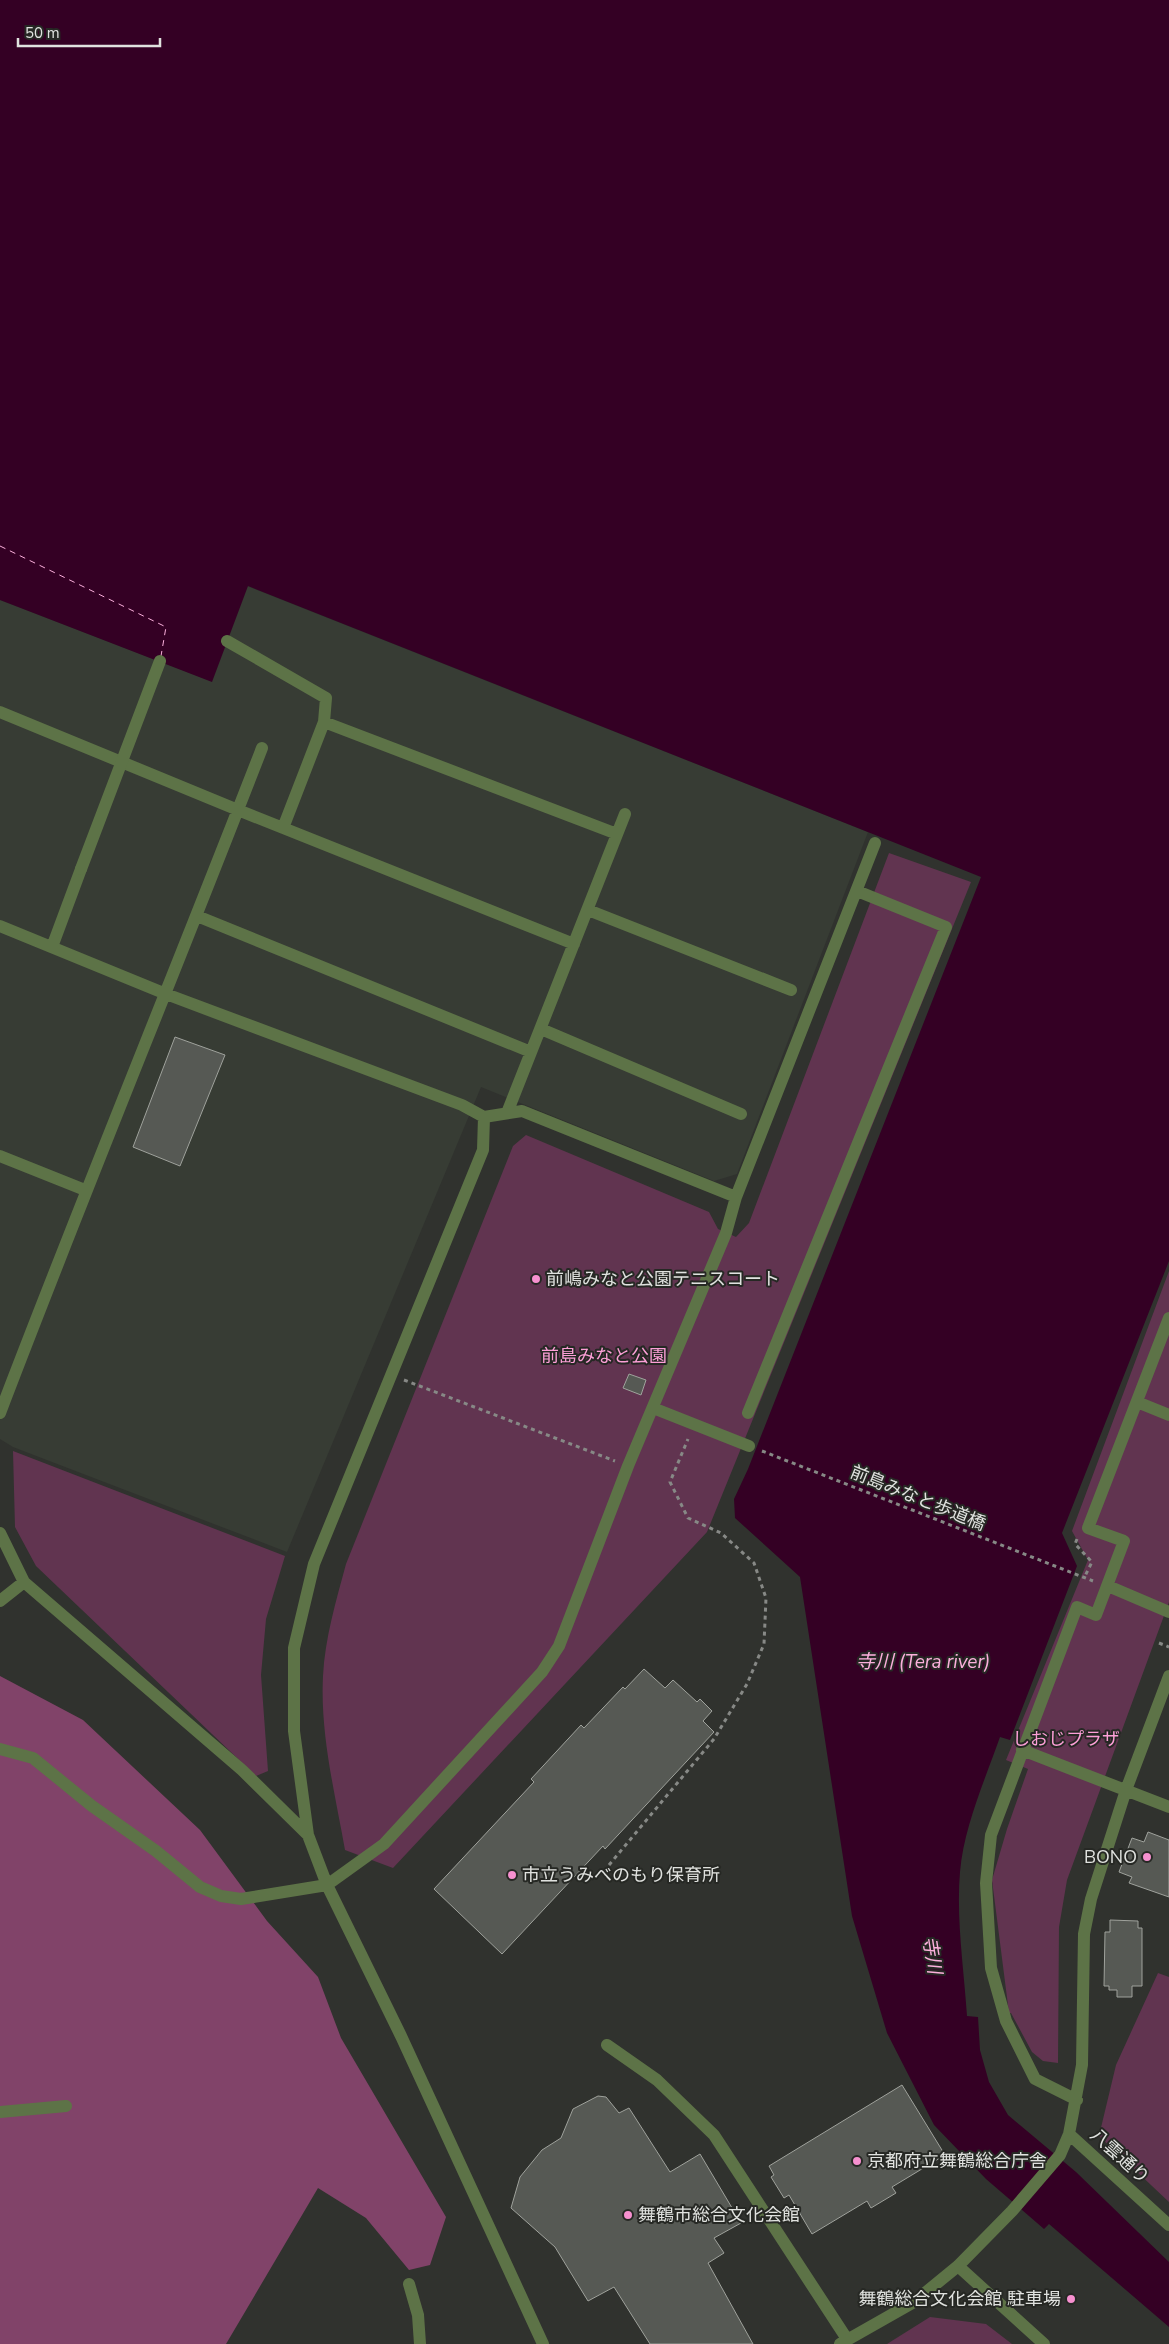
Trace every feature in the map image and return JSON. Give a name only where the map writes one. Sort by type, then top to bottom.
[{"type":"street","points":[[227,642],[326,698],[324,722],[283,828]]},
{"type":"street","points":[[52,947],[160,661]]},
{"type":"street","points":[[0,712],[238,810],[574,944]]},
{"type":"street","points":[[324,722],[617,834]]},
{"type":"street","points":[[0,1413],[85,1190],[166,994],[262,748]]},
{"type":"street","points":[[507,1113],[625,814]]},
{"type":"street","points":[[0,1749],[33,1758],[92,1806],[207,1890],[221,1896],[242,1899],[327,1885],[384,1844],[542,1672],[559,1646],[628,1466],[726,1233],[736,1197],[875,843]]},
{"type":"street","points":[[748,1413],[946,927],[856,891]]},
{"type":"street","points":[[588,910],[792,990]]},
{"type":"street","points":[[197,916],[531,1052]]},
{"type":"street","points":[[0,926],[166,994],[462,1105],[484,1117],[522,1111],[736,1197]]},
{"type":"street","points":[[541,1029],[741,1114]]},
{"type":"street","points":[[484,1117],[483,1150],[314,1564],[294,1648],[294,1731],[308,1835],[327,1885],[396,2027],[543,2344]]},
{"type":"street","points":[[0,1156],[85,1190]]},
{"type":"street","points":[[1076,2100],[1035,2079],[1006,2021],[991,1968],[986,1883],[991,1835],[1077,1607],[1096,1615],[1124,1541],[1088,1528],[1169,1318]]},
{"type":"street","points":[[1137,1402],[1169,1415]]},
{"type":"street","points":[[653,1408],[749,1446]]},
{"type":"street","points":[[0,1533],[24,1582],[242,1770],[308,1835]]},
{"type":"street","points":[[0,1601],[24,1582]]},
{"type":"street","points":[[1108,1586],[1169,1612]]},
{"type":"street","points":[[607,2045],[657,2080],[714,2135],[843,2342],[914,2302],[958,2266],[1012,2211],[1060,2155],[1069,2134],[1082,2065],[1084,1934],[1091,1899],[1126,1790],[1169,1676]]},
{"type":"street","points":[[1022,1750],[1169,1807]]},
{"type":"street","points":[[0,2112],[66,2106]]},
{"type":"street","name":"八雲通り","points":[[1069,2134],[1169,2224]]},
{"type":"street","points":[[958,2266],[1044,2344]]},
{"type":"street","points":[[409,2284],[418,2315],[420,2344]]},
{"type":"path","points":[[391,1375],[628,1466]]},
{"type":"path","points":[[609,1865],[714,1739],[747,1684],[764,1644],[766,1598],[754,1563],[721,1533],[688,1518],[670,1482],[694,1424]]},
{"type":"path","name":"前島みなと歩道橋","points":[[749,1446],[1084,1578],[1092,1562],[1075,1544],[1079,1533]]},
{"type":"path","points":[[1159,1643],[1169,1647]]},
{"type":"shaded area","points":[[247,586],[868,832],[737,1174],[714,1181],[481,1087],[287,1552],[13,1447],[0,1439],[0,600],[211,681]]},
{"type":"shaded area","points":[[0,1676],[83,1720],[200,1830],[267,1921],[318,1977],[341,2038],[446,2217],[430,2265],[409,2270],[366,2218],[318,2188],[226,2344],[0,2344]]},
{"type":"green space","name":"前島みなと公園","points":[[889,853],[971,882],[707,1532],[393,1868],[345,1850],[329,1764],[324,1720],[323,1676],[332,1620],[346,1564],[513,1146],[526,1135],[709,1212],[718,1229],[736,1237],[749,1223]]},
{"type":"green space","name":"しおじプラザ","points":[[1169,1271],[1169,1602],[1067,1880],[1059,1927],[1058,2063],[1043,2061],[1032,2052],[1011,2013],[1009,2013],[992,1880],[1028,1769],[1006,1760],[1088,1560],[1072,1531]]},
{"type":"green space","points":[[13,1451],[285,1556],[266,1619],[261,1675],[268,1771],[256,1776],[36,1566],[15,1527]]},
{"type":"green space","points":[[1158,1973],[1169,1977],[1169,2202],[1099,2136],[1116,2065]]},
{"type":"green space","points":[[930,2317],[986,2324],[1012,2344],[887,2344]]},
{"type":"water","points":[[0,0],[1169,0],[1169,1261],[1062,1533],[1077,1566],[1010,1740],[1000,1737],[970,1820],[962,1855],[959,1908],[967,2016],[978,2017],[980,2050],[989,2082],[1008,2115],[1076,2172],[1169,2262],[1169,2327],[1049,2224],[1044,2229],[986,2179],[934,2125],[887,2033],[852,1916],[800,1577],[735,1518],[734,1499],[748,1469],[981,877],[248,586],[212,682],[0,600]]},
{"type":"building","points":[[175,1037],[225,1055],[180,1166],[133,1147]]},
{"type":"building","points":[[629,1374],[646,1380],[641,1395],[623,1388]]},
{"type":"building","points":[[644,1669],[665,1688],[673,1680],[697,1702],[700,1699],[712,1711],[703,1721],[714,1732],[605,1849],[603,1846],[502,1954],[434,1889],[534,1782],[531,1779],[581,1725],[584,1728],[623,1687],[625,1689]]},
{"type":"building","name":"BONO","points":[[1148,1832],[1169,1840],[1169,1897],[1129,1883],[1132,1877],[1119,1872],[1132,1838],[1144,1842]]},
{"type":"building","points":[[1110,1920],[1138,1921],[1138,1928],[1142,1928],[1142,1986],[1132,1986],[1132,1997],[1117,1997],[1117,1990],[1109,1990],[1109,1986],[1104,1986],[1105,1932],[1110,1932]]},
{"type":"building","name":"京都府立舞鶴総合庁舎","points":[[902,2085],[945,2155],[892,2187],[896,2193],[871,2208],[867,2201],[812,2234],[789,2195],[784,2198],[771,2177],[774,2175],[769,2166]]},
{"type":"building","name":"舞鶴市総合文化会館","points":[[598,2096],[606,2097],[619,2113],[629,2108],[670,2172],[700,2154],[741,2223],[714,2238],[724,2253],[708,2263],[753,2344],[650,2344],[614,2287],[588,2301],[555,2247],[511,2208],[520,2177],[542,2150],[561,2138],[573,2109]]},
{"type":"ferry route","points":[[0,546],[166,627],[161,656]]},
{"type":"place","name":"前嶋みなと公園テニスコート","points":[[536,1279]]},
{"type":"place","name":"BONO","points":[[1147,1857]]},
{"type":"place","name":"市立うみべのもり保育所","points":[[512,1875]]},
{"type":"place","name":"京都府立舞鶴総合庁舎","points":[[857,2161]]},
{"type":"place","name":"舞鶴市総合文化会館","points":[[628,2215]]},
{"type":"place","name":"舞鶴総合文化会館 駐車場","points":[[1071,2299]]},
{"type":"water label","name":"寺川 (Tera river)","points":[[923,1661]]},
{"type":"water label","name":"寺川","points":[[933,1955]]}]
